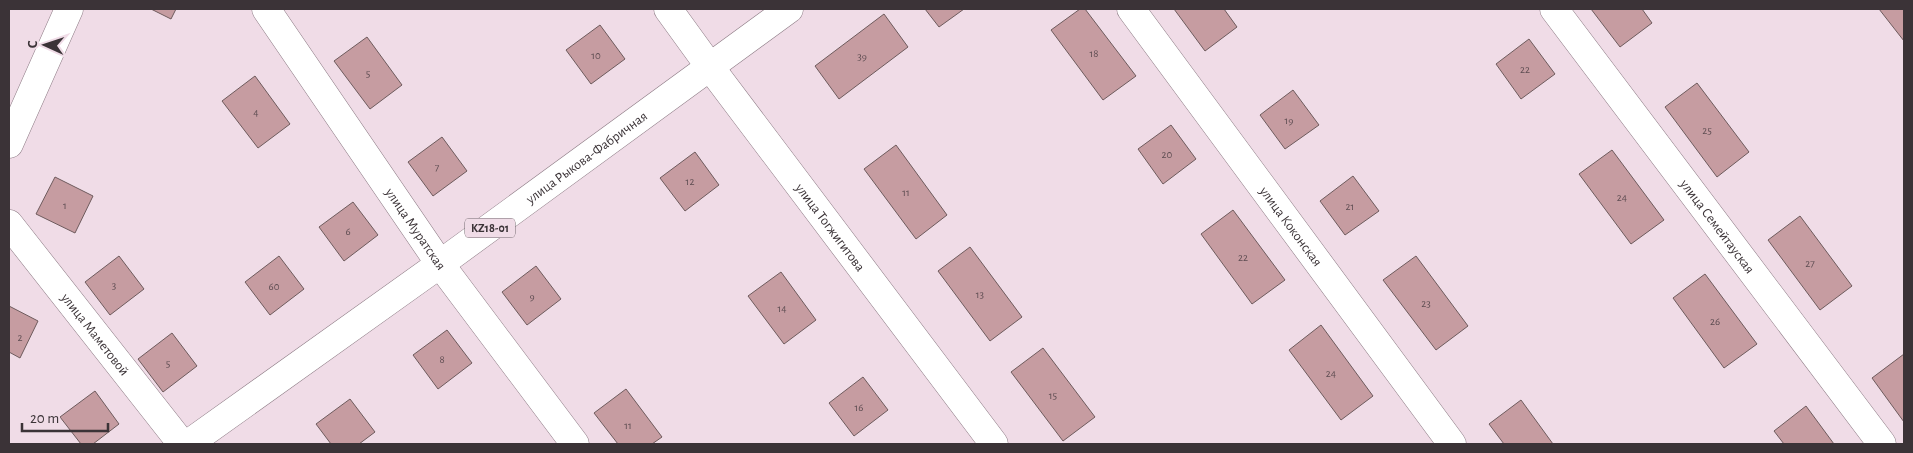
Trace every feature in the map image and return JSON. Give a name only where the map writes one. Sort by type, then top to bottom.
[{"type":"street","points":[[9,144],[69,9]]},
{"type":"street","name":"улица Муратская","points":[[266,9],[440,264],[574,444]]},
{"type":"street","name":"улица Тогжигитова","points":[[668,9],[994,444]]},
{"type":"street","name":"улица Рыкова-Фабричная","points":[[188,444],[440,264],[789,9]]},
{"type":"street","name":"улица Коконская","points":[[1131,9],[1452,444]]},
{"type":"street","name":"улица Семейтауская","points":[[1554,9],[1882,444]]},
{"type":"street","name":"улица Маметовой","points":[[9,224],[182,444]]},
{"type":"building","points":[[151,9],[176,9],[171,19]]},
{"type":"building","points":[[925,9],[964,9],[939,27]]},
{"type":"building","points":[[1080,9],[1085,9],[1136,76],[1103,100],[1051,30]]},
{"type":"building","points":[[1174,9],[1224,9],[1237,27],[1205,51]]},
{"type":"building","points":[[1591,9],[1642,9],[1652,23],[1620,47]]},
{"type":"building","points":[[1879,9],[1904,9],[1904,41]]},
{"type":"building","points":[[884,14],[908,47],[839,99],[815,66]]},
{"type":"building","points":[[600,25],[625,59],[591,84],[566,50]]},
{"type":"building","points":[[367,37],[402,85],[370,109],[334,61]]},
{"type":"building","points":[[1529,39],[1555,74],[1521,99],[1496,64]]},
{"type":"building","points":[[255,76],[290,124],[258,148],[222,101]]},
{"type":"building","points":[[1697,83],[1749,152],[1717,177],[1665,107]]},
{"type":"building","points":[[1293,90],[1319,125],[1285,149],[1260,115]]},
{"type":"building","points":[[1171,125],[1196,159],[1163,184],[1138,149]]},
{"type":"building","points":[[442,137],[467,171],[433,196],[408,162]]},
{"type":"building","points":[[896,145],[947,215],[916,239],[864,169]]},
{"type":"building","points":[[1612,150],[1664,220],[1631,244],[1579,174]]},
{"type":"building","points":[[695,152],[719,185],[685,211],[660,178]]},
{"type":"building","points":[[1353,176],[1379,211],[1345,235],[1320,201]]},
{"type":"building","points":[[55,177],[93,196],[75,233],[36,214]]},
{"type":"building","points":[[353,202],[378,235],[344,261],[319,227]]},
{"type":"building","points":[[1233,210],[1285,280],[1252,304],[1201,234]]},
{"type":"building","points":[[1800,216],[1852,286],[1820,310],[1768,240]]},
{"type":"building","points":[[970,247],[1022,317],[990,341],[938,271]]},
{"type":"building","points":[[119,256],[144,289],[110,315],[85,282]]},
{"type":"building","points":[[279,256],[304,289],[270,315],[245,282]]},
{"type":"building","points":[[1416,256],[1468,326],[1436,350],[1383,280]]},
{"type":"building","points":[[536,266],[561,299],[527,325],[502,292]]},
{"type":"building","points":[[781,272],[816,320],[784,344],[748,296]]},
{"type":"building","points":[[1705,274],[1757,344],[1724,368],[1673,298]]},
{"type":"building","points":[[9,306],[38,321],[20,358],[9,352]]},
{"type":"building","points":[[1321,325],[1373,396],[1341,420],[1289,350]]},
{"type":"building","points":[[447,330],[472,363],[438,389],[413,355]]},
{"type":"building","points":[[172,333],[197,366],[163,392],[138,359]]},
{"type":"building","points":[[1043,348],[1095,417],[1063,441],[1011,372]]},
{"type":"building","points":[[1904,354],[1904,422],[1872,378]]},
{"type":"building","points":[[863,377],[888,410],[854,436],[829,403]]},
{"type":"building","points":[[626,389],[662,437],[652,444],[618,444],[594,413]]},
{"type":"building","points":[[95,391],[119,424],[93,444],[81,444],[60,417]]},
{"type":"building","points":[[350,399],[375,432],[359,444],[331,444],[316,424]]},
{"type":"building","points":[[1521,400],[1553,444],[1504,444],[1489,424]]},
{"type":"building","points":[[1806,406],[1834,444],[1784,444],[1774,431]]}]
